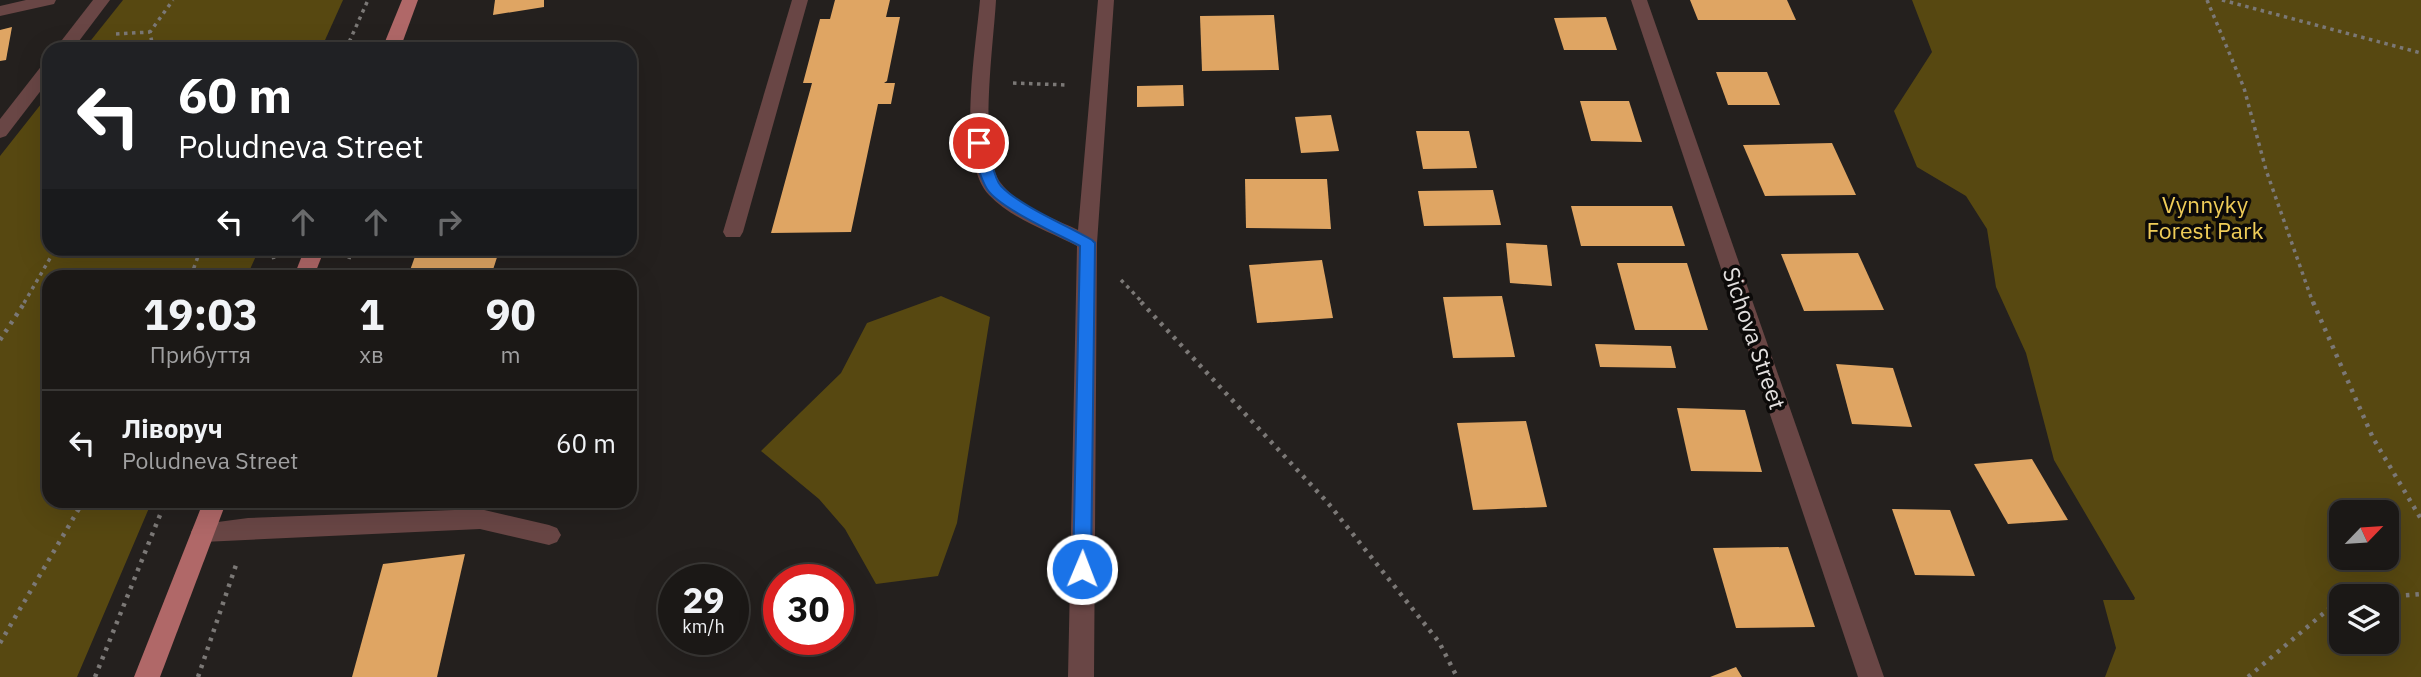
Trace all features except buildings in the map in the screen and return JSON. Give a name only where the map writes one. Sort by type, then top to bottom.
[{"type":"main road","points":[[394,42],[410,0]]},
{"type":"main road","points":[[147,677],[213,508]]},
{"type":"street","points":[[0,10],[48,0]]},
{"type":"street","points":[[69,42],[102,0]]},
{"type":"street","points":[[733,232],[800,0]]},
{"type":"street","points":[[988,0],[979,143],[984,165],[994,188],[1013,203],[1087,243]]},
{"type":"street","points":[[1081,677],[1087,243],[1106,0]]},
{"type":"street","name":"Sichova Street","points":[[1639,0],[1871,677]]},
{"type":"street","points":[[0,132],[42,77]]},
{"type":"street","points":[[203,533],[248,528],[480,519],[549,536]]},
{"type":"path","points":[[152,42],[150,32],[173,0]]},
{"type":"path","points":[[349,42],[368,0]]},
{"type":"path","points":[[2207,0],[2245,91],[2264,166],[2284,225],[2348,385],[2421,519]]},
{"type":"path","points":[[2222,0],[2421,53]]},
{"type":"path","points":[[1025,84],[1101,85]]},
{"type":"path","points":[[1087,243],[1328,503],[1439,642],[1457,677]]},
{"type":"path","points":[[0,340],[15,320],[42,273]]},
{"type":"path","points":[[0,643],[78,508]]},
{"type":"path","points":[[95,677],[163,508]]},
{"type":"path","points":[[198,677],[248,528]]},
{"type":"path","points":[[2399,596],[2421,594]]},
{"type":"path","points":[[2248,677],[2329,609]]},
{"type":"green space","points":[[123,0],[343,0],[324,42],[90,42]]},
{"type":"green space","name":"Vynnyky Forest Park","points":[[1912,0],[2421,0],[2421,677],[2105,677],[2116,648],[2103,600],[2135,598],[2054,460],[2026,353],[1996,287],[1987,229],[1966,196],[1917,167],[1894,111],[1932,52]]},
{"type":"green space","points":[[42,103],[42,256],[256,256],[250,270],[42,270],[42,508],[149,508],[77,677],[0,677],[0,156]]},
{"type":"green space","points":[[941,296],[990,317],[957,523],[938,576],[876,584],[845,529],[819,499],[761,451],[841,373],[867,323]]},
{"type":"route","points":[[979,143],[984,165],[994,188],[1013,203],[1087,243],[1082,569]]}]
